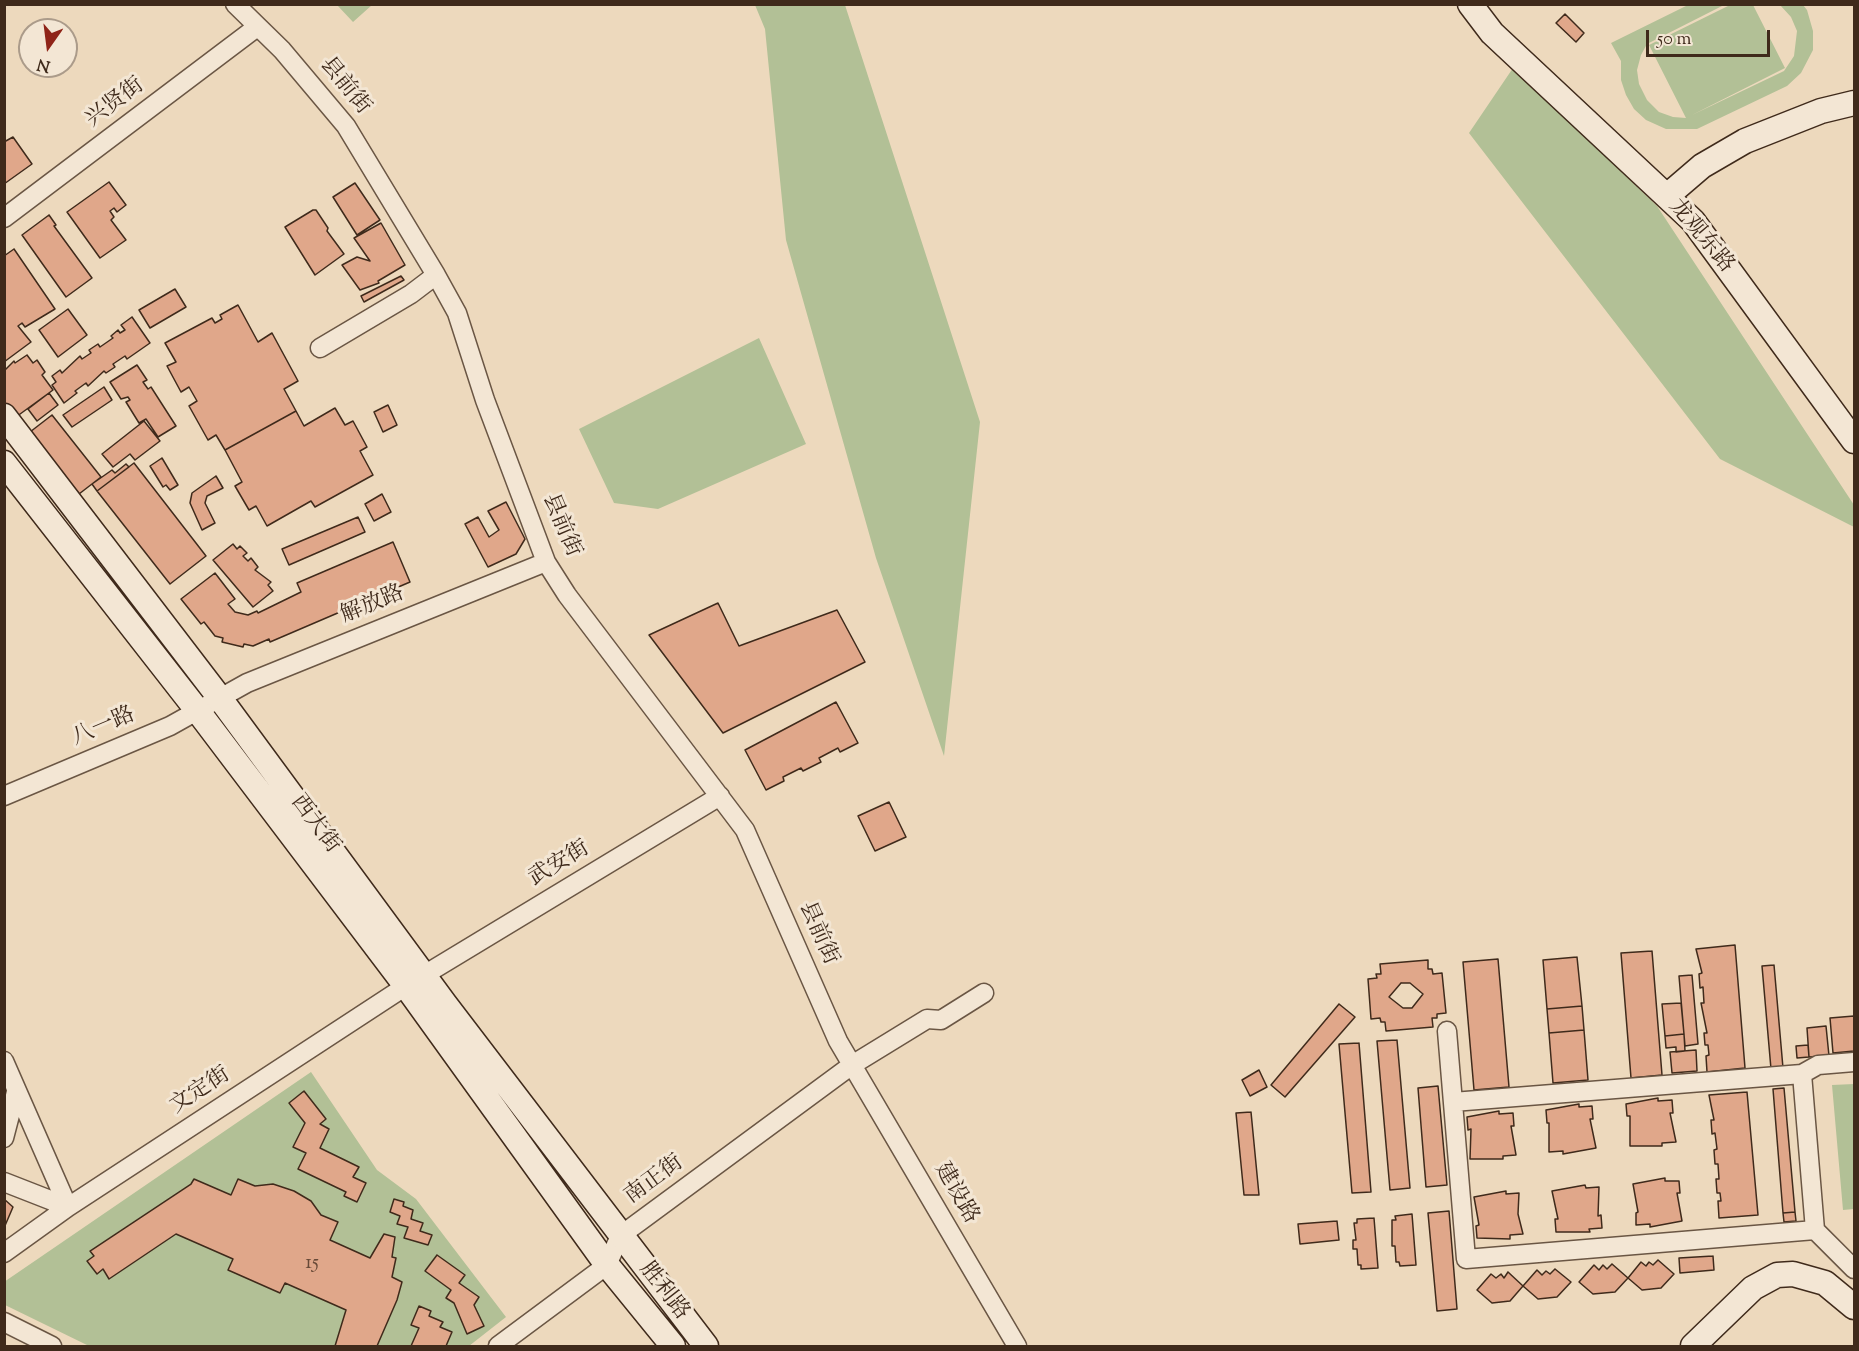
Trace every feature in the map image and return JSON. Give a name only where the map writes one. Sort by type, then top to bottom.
[{"type":"main road","points":[[1452,4],[1473,26],[1492,33]]},
{"type":"main road","points":[[1470,4],[1492,33]]},
{"type":"main road","name":"龙观东路","points":[[1492,33],[1692,221],[1854,441]]},
{"type":"main road","points":[[1667,196],[1702,166],[1745,141],[1821,111],[1854,103]]},
{"type":"main road","name":"西大街","points":[[4,416],[219,697],[416,980],[607,1265]]},
{"type":"main road","name":"西大街","points":[[4,463],[197,710],[416,980],[445,1004],[621,1236]]},
{"type":"main road","name":"胜利路","points":[[621,1236],[706,1347]]},
{"type":"main road","name":"胜利路","points":[[607,1265],[673,1347]]},
{"type":"main road","points":[[1693,1347],[1753,1287],[1777,1275],[1793,1274],[1825,1283],[1854,1307]]},
{"type":"street","name":"县前街","points":[[235,4],[282,50],[346,126],[436,275],[457,313],[485,400],[546,562],[567,595],[745,830],[838,1041],[852,1065]]},
{"type":"street","name":"兴贤街","points":[[4,218],[257,27]]},
{"type":"street","points":[[320,348],[411,294],[436,275]]},
{"type":"street","name":"解放路","points":[[219,697],[546,562]]},
{"type":"street","name":"八一路","points":[[4,796],[170,726],[219,697]]},
{"type":"street","name":"武安街","points":[[416,980],[720,796]]},
{"type":"street","name":"文定街","points":[[4,1253],[68,1207],[416,980]]},
{"type":"street","name":"南正街","points":[[498,1347],[607,1265],[621,1236],[852,1065],[927,1019],[940,1020],[984,993]]},
{"type":"street","points":[[1447,1031],[1467,1259],[1815,1230]]},
{"type":"street","points":[[4,1061],[68,1207]]},
{"type":"street","points":[[1453,1102],[1802,1074],[1818,1065],[1854,1062]]},
{"type":"street","name":"建设路","points":[[852,1065],[1017,1347]]},
{"type":"street","points":[[1802,1074],[1815,1230],[1854,1269]]},
{"type":"street","points":[[4,1138],[16,1092]]},
{"type":"street","points":[[4,1182],[68,1207]]},
{"type":"street","points":[[4,1322],[52,1347]]},
{"type":"green space","points":[[1690,4],[1724,5],[1647,44],[1637,70],[1639,84],[1647,100],[1659,112],[1673,117],[1686,118],[1649,45],[1730,5],[1753,5],[1785,68],[1692,115],[1784,71],[1794,56],[1797,31],[1791,17],[1780,5],[1803,5],[1807,10],[1813,31],[1813,50],[1801,73],[1787,86],[1697,129],[1666,129],[1646,120],[1634,109],[1621,80],[1621,61],[1611,43]]},
{"type":"green space","points":[[337,5],[372,5],[353,22]]},
{"type":"green space","points":[[755,5],[845,5],[980,422],[944,756],[876,558],[786,240],[765,29]]},
{"type":"green space","points":[[1513,68],[1657,206],[1854,505],[1854,527],[1720,459],[1469,133]]},
{"type":"green space","points":[[759,338],[806,444],[658,509],[614,503],[579,429]]},
{"type":"green space","points":[[311,1072],[377,1170],[416,1199],[506,1317],[469,1346],[89,1346],[5,1305],[4,1282]]},
{"type":"green space","points":[[1854,1084],[1854,1209],[1843,1210],[1832,1085]]},
{"type":"building","points":[[1565,14],[1584,33],[1576,42],[1556,23]]},
{"type":"building","points":[[13,137],[32,164],[4,184],[4,142]]},
{"type":"building","points":[[109,182],[126,205],[117,212],[114,208],[110,211],[114,217],[111,220],[126,240],[100,258],[67,212]]},
{"type":"building","points":[[355,183],[380,220],[357,235],[333,197]]},
{"type":"building","points":[[316,210],[328,228],[327,231],[344,254],[315,275],[285,227]]},
{"type":"building","points":[[49,215],[56,225],[54,226],[92,278],[66,297],[22,235]]},
{"type":"building","points":[[381,223],[405,265],[378,281],[379,283],[360,290],[342,265],[357,257],[370,261],[354,238]]},
{"type":"building","points":[[14,249],[55,309],[25,327],[22,323],[18,326],[31,342],[4,362],[4,256]]},
{"type":"building","points":[[401,276],[404,280],[364,302],[361,296]]},
{"type":"building","points":[[175,289],[186,307],[150,328],[139,310]]},
{"type":"building","points":[[238,305],[258,342],[272,333],[298,381],[284,389],[296,411],[225,450],[216,435],[208,440],[189,406],[197,401],[189,387],[181,392],[167,366],[176,362],[165,343],[212,318],[215,323],[222,319],[220,315]]},
{"type":"building","points":[[68,309],[87,335],[58,357],[39,330]]},
{"type":"building","points":[[132,317],[150,343],[127,359],[125,356],[113,364],[115,367],[106,373],[104,371],[88,386],[86,383],[64,403],[52,385],[56,382],[52,376],[60,370],[62,373],[80,356],[82,359],[91,353],[89,350],[98,344],[100,347],[113,338],[111,336],[118,330],[120,333],[125,330],[121,325]]},
{"type":"building","points":[[27,355],[33,363],[37,360],[45,372],[42,375],[53,390],[16,417],[4,402],[4,371],[14,361],[15,363]]},
{"type":"building","points":[[137,365],[147,380],[143,382],[148,389],[151,387],[176,426],[158,437],[146,419],[139,423],[126,402],[130,400],[128,397],[121,399],[110,382]]},
{"type":"building","points":[[104,387],[112,400],[72,427],[63,415]]},
{"type":"building","points":[[49,393],[58,405],[37,421],[28,409]]},
{"type":"building","points":[[388,405],[397,425],[383,432],[374,412]]},
{"type":"building","points":[[335,408],[345,425],[353,421],[367,447],[360,451],[373,475],[315,507],[311,501],[267,526],[256,506],[249,510],[235,486],[242,482],[225,450],[296,411],[304,426]]},
{"type":"building","points":[[52,415],[101,477],[79,494],[30,432]]},
{"type":"building","points":[[144,421],[160,441],[135,460],[130,454],[113,467],[102,454]]},
{"type":"building","points":[[162,458],[178,485],[170,490],[166,485],[163,487],[150,466]]},
{"type":"building","points":[[134,463],[206,556],[170,584],[97,491]]},
{"type":"building","points":[[126,464],[129,467],[97,491],[92,484],[112,470],[115,473]]},
{"type":"building","points":[[216,476],[223,488],[207,496],[205,503],[215,523],[202,530],[190,503],[192,493]]},
{"type":"building","points":[[382,494],[391,512],[374,521],[365,504]]},
{"type":"building","points":[[506,502],[525,539],[516,554],[488,567],[465,524],[478,517],[489,537],[499,530],[488,511]]},
{"type":"building","points":[[358,517],[365,532],[289,565],[282,549]]},
{"type":"building","points":[[393,542],[410,582],[270,642],[269,639],[253,646],[244,644],[243,647],[222,642],[223,638],[215,636],[204,622],[201,624],[181,599],[215,573],[235,599],[228,604],[235,612],[248,615],[257,611],[258,613],[301,592],[297,583]]},
{"type":"building","points":[[233,544],[237,549],[240,546],[247,553],[243,556],[248,561],[251,558],[258,567],[255,570],[271,582],[268,585],[273,591],[253,607],[213,560]]},
{"type":"building","points":[[718,603],[739,646],[837,610],[865,662],[723,733],[649,635]]},
{"type":"building","points":[[836,702],[858,743],[840,752],[838,748],[819,758],[821,762],[783,777],[784,781],[766,790],[745,750]]},
{"type":"building","points":[[889,802],[906,837],[875,851],[858,816]]},
{"type":"building","points":[[1735,945],[1745,1068],[1707,1072],[1706,1056],[1709,1055],[1708,1045],[1705,1045],[1704,1033],[1707,1033],[1701,1003],[1704,1003],[1703,987],[1700,988],[1699,974],[1702,973],[1696,949]]},
{"type":"building","points":[[1652,951],[1662,1075],[1631,1078],[1621,953]]},
{"type":"building","points":[[1577,957],[1582,1006],[1547,1009],[1543,960]]},
{"type":"building","points":[[1498,959],[1509,1087],[1474,1090],[1463,962]]},
{"type":"building","points":[[1428,960],[1428,969],[1432,969],[1433,974],[1442,973],[1446,1013],[1437,1014],[1437,1018],[1432,1018],[1433,1027],[1386,1031],[1385,1022],[1381,1022],[1380,1018],[1371,1019],[1368,979],[1377,978],[1376,974],[1381,974],[1380,964]],"holes":[[[1401,983],[1410,983],[1423,994],[1412,1008],[1403,1008],[1389,997]]]},
{"type":"building","points":[[1774,965],[1783,1068],[1771,1069],[1762,966]]},
{"type":"building","points":[[1692,975],[1698,1044],[1685,1046],[1679,976]]},
{"type":"building","points":[[1681,1003],[1684,1034],[1665,1036],[1662,1004]]},
{"type":"building","points":[[1339,1004],[1355,1017],[1285,1097],[1271,1085]]},
{"type":"building","points":[[1582,1006],[1584,1030],[1549,1033],[1547,1009]]},
{"type":"building","points":[[1854,1016],[1854,1051],[1833,1053],[1830,1018]]},
{"type":"building","points":[[1826,1026],[1829,1056],[1809,1057],[1807,1028]]},
{"type":"building","points":[[1584,1030],[1588,1080],[1553,1083],[1549,1033]]},
{"type":"building","points":[[1684,1034],[1685,1051],[1676,1052],[1676,1047],[1666,1048],[1665,1036]]},
{"type":"building","points":[[1397,1040],[1410,1188],[1390,1190],[1377,1041]]},
{"type":"building","points":[[1359,1043],[1371,1192],[1352,1193],[1339,1044]]},
{"type":"building","points":[[1808,1045],[1809,1057],[1797,1058],[1796,1046]]},
{"type":"building","points":[[1696,1050],[1697,1071],[1672,1073],[1670,1052]]},
{"type":"building","points":[[1259,1070],[1267,1087],[1250,1096],[1242,1080]]},
{"type":"building","points":[[1438,1086],[1447,1185],[1426,1187],[1418,1088]]},
{"type":"building","points":[[1784,1088],[1795,1212],[1783,1213],[1773,1089]]},
{"type":"building","points":[[304,1091],[326,1119],[320,1124],[329,1129],[320,1148],[359,1167],[353,1177],[366,1183],[357,1202],[344,1196],[346,1192],[298,1169],[306,1153],[293,1147],[305,1123],[289,1103]]},
{"type":"building","points":[[1747,1092],[1758,1215],[1719,1218],[1718,1201],[1721,1201],[1720,1193],[1717,1193],[1718,1164],[1715,1164],[1714,1150],[1717,1149],[1715,1133],[1712,1134],[1711,1120],[1714,1120],[1709,1095]]},
{"type":"building","points":[[1658,1098],[1658,1101],[1672,1100],[1673,1113],[1670,1113],[1676,1142],[1662,1143],[1662,1146],[1630,1146],[1630,1116],[1627,1116],[1626,1104]]},
{"type":"building","points":[[1579,1104],[1579,1107],[1592,1106],[1593,1119],[1590,1119],[1596,1148],[1563,1154],[1563,1151],[1549,1152],[1549,1123],[1547,1123],[1546,1110]]},
{"type":"building","points":[[1499,1111],[1499,1114],[1513,1113],[1514,1126],[1511,1126],[1516,1155],[1503,1156],[1503,1159],[1470,1159],[1471,1129],[1468,1130],[1467,1117]]},
{"type":"building","points":[[1251,1112],[1259,1195],[1244,1195],[1236,1113]]},
{"type":"building","points":[[1665,1178],[1665,1181],[1679,1181],[1680,1193],[1677,1193],[1682,1221],[1650,1227],[1650,1224],[1636,1225],[1636,1213],[1638,1212],[1633,1184]]},
{"type":"building","points":[[194,1179],[231,1195],[238,1179],[255,1186],[273,1184],[294,1191],[311,1201],[321,1215],[338,1222],[330,1240],[370,1258],[384,1234],[395,1237],[392,1257],[396,1258],[392,1277],[402,1282],[397,1300],[377,1346],[335,1346],[346,1310],[285,1283],[280,1293],[228,1270],[233,1259],[176,1234],[109,1279],[103,1269],[97,1274],[87,1261],[94,1256],[90,1251],[191,1184]]},
{"type":"building","points":[[1585,1185],[1586,1188],[1599,1187],[1598,1216],[1601,1215],[1602,1228],[1589,1229],[1590,1232],[1556,1232],[1555,1219],[1558,1219],[1552,1191]]},
{"type":"building","points":[[1506,1191],[1506,1194],[1519,1193],[1518,1214],[1523,1234],[1510,1235],[1510,1239],[1477,1238],[1476,1226],[1479,1225],[1474,1197]]},
{"type":"building","points":[[4,1199],[13,1207],[4,1228]]},
{"type":"building","points":[[394,1199],[404,1202],[403,1206],[413,1210],[411,1219],[423,1223],[420,1231],[432,1235],[428,1245],[404,1238],[408,1227],[397,1224],[400,1216],[390,1212]]},
{"type":"building","points":[[1449,1211],[1457,1309],[1437,1311],[1428,1213]]},
{"type":"building","points":[[1795,1212],[1796,1221],[1784,1222],[1783,1213]]},
{"type":"building","points":[[1412,1214],[1416,1265],[1400,1266],[1399,1262],[1396,1262],[1395,1246],[1392,1246],[1392,1220],[1396,1220],[1395,1216]]},
{"type":"building","points":[[1374,1218],[1378,1268],[1361,1269],[1361,1265],[1358,1265],[1357,1249],[1353,1249],[1353,1240],[1356,1240],[1354,1223],[1357,1223],[1357,1219]]},
{"type":"building","points":[[1337,1221],[1339,1240],[1300,1244],[1298,1224]]},
{"type":"building","points":[[437,1255],[465,1275],[459,1283],[479,1297],[474,1305],[484,1326],[467,1334],[454,1303],[446,1298],[451,1290],[425,1271]]},
{"type":"building","points":[[1713,1256],[1714,1270],[1680,1273],[1679,1258]]},
{"type":"building","points":[[1658,1260],[1674,1274],[1661,1288],[1642,1290],[1628,1278],[1641,1262],[1646,1266],[1649,1262],[1653,1265]]},
{"type":"building","points":[[1612,1264],[1628,1278],[1615,1292],[1593,1294],[1579,1282],[1594,1265],[1599,1270],[1603,1265],[1607,1269]]},
{"type":"building","points":[[1555,1269],[1571,1282],[1557,1297],[1538,1299],[1523,1286],[1537,1270],[1542,1275],[1546,1271],[1550,1274]]},
{"type":"building","points":[[1508,1272],[1523,1286],[1510,1301],[1492,1303],[1477,1290],[1491,1274],[1496,1278],[1501,1274],[1504,1278]]},
{"type":"building","points":[[419,1306],[431,1311],[429,1316],[443,1322],[440,1327],[452,1332],[446,1346],[411,1346],[419,1328],[411,1325]]}]
